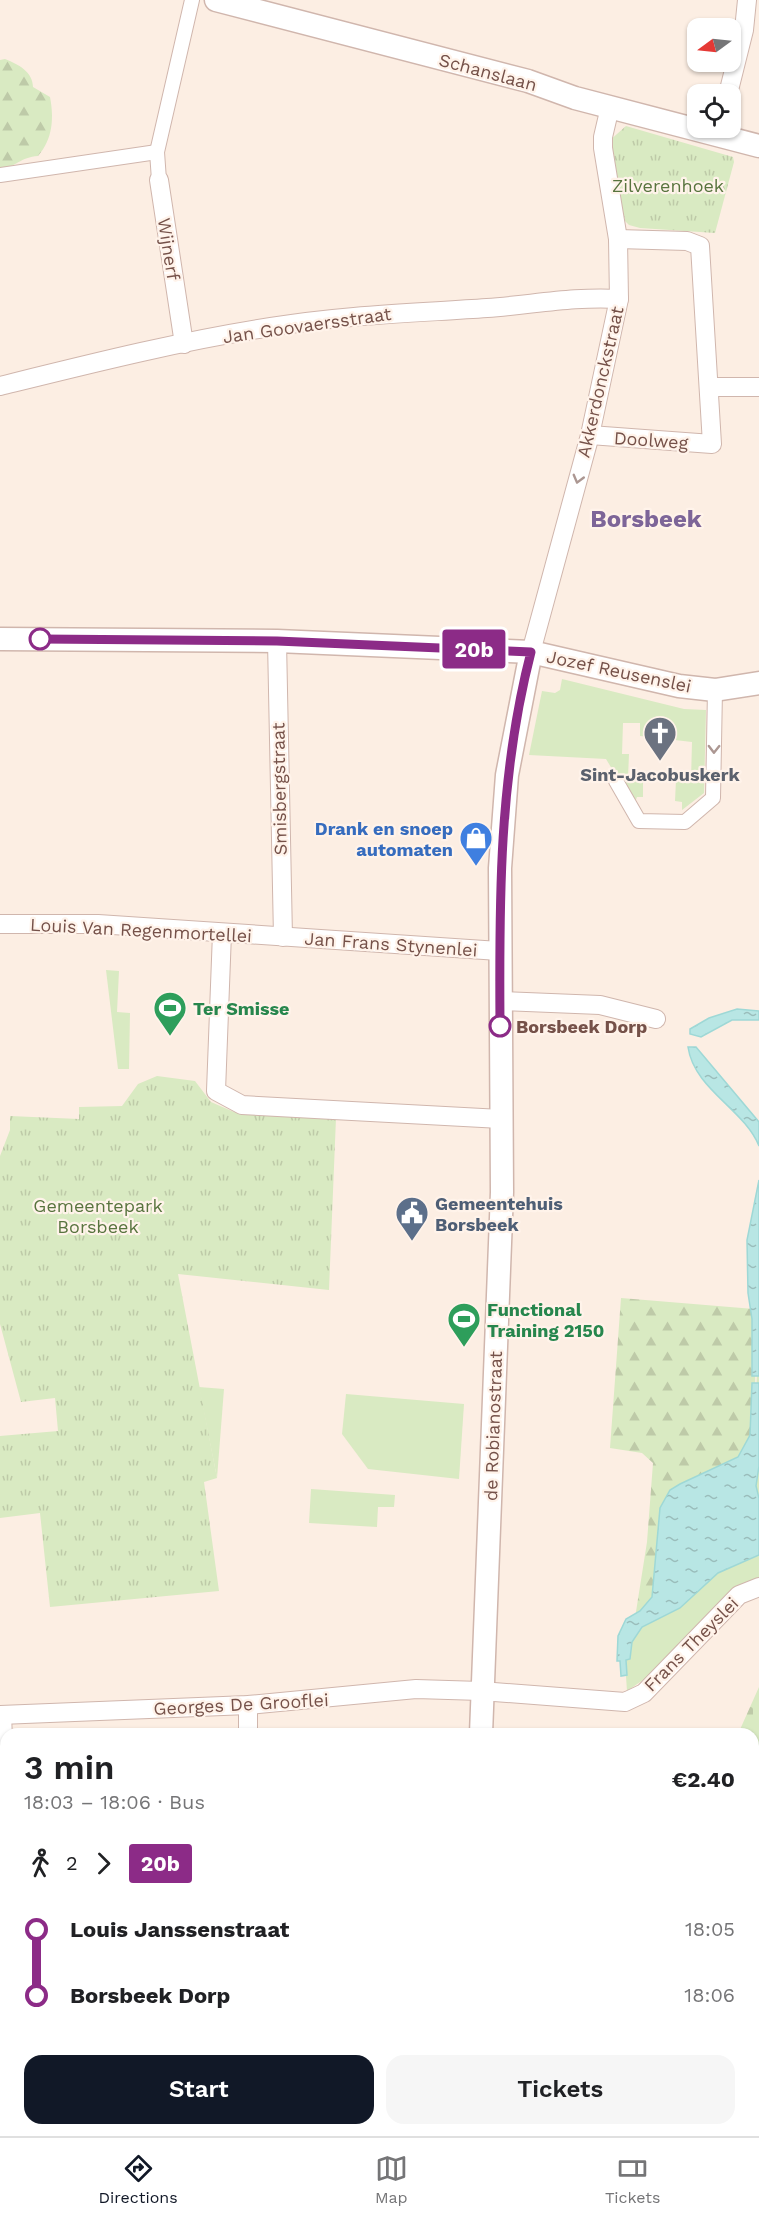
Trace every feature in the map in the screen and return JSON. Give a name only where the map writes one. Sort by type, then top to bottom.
[{"type":"street","name":"Wijnerf","points":[[184,344],[159,180],[157,152],[192,0]]},
{"type":"street","name":"Schanslaan","points":[[216,0],[516,78],[610,107],[687,124]]},
{"type":"street","points":[[730,84],[744,30],[747,0]]},
{"type":"street","name":"Akkerdonckstraat","points":[[531,652],[590,435],[619,299],[618,239],[603,148],[603,137],[610,107]]},
{"type":"street","name":"Schanslaan","points":[[738,138],[759,146]]},
{"type":"street","points":[[0,175],[157,152]]},
{"type":"street","points":[[618,239],[687,241],[700,246],[709,387],[759,387]]},
{"type":"street","name":"Jan Goovaersstraat","points":[[0,386],[101,361],[270,327],[380,313],[487,308],[600,297],[619,299]]},
{"type":"street","name":"Doolweg","points":[[590,435],[712,444],[709,387]]},
{"type":"street","name":"Jozef Reusenslei","points":[[0,639],[277,641],[531,652],[678,686],[715,690],[713,798],[685,822],[639,821],[616,781]]},
{"type":"street","name":"Smisbergstraat","points":[[277,641],[283,937]]},
{"type":"street","name":"de Robianostraat","points":[[481,1728],[502,1192],[500,868],[507,775],[531,652]]},
{"type":"street","points":[[715,690],[759,683]]},
{"type":"street","name":"Louis Van Regenmortellei","points":[[0,924],[98,924],[283,937]]},
{"type":"street","points":[[222,933],[216,1091],[242,1105],[501,1119]]},
{"type":"street","name":"Jan Frans Stynenlei","points":[[283,937],[499,951]]},
{"type":"street","points":[[500,1001],[600,1005],[656,1019]]},
{"type":"street","name":"Frans Theyslei","points":[[481,1690],[616,1702],[636,1699],[730,1603],[739,1595],[759,1587]]},
{"type":"street","name":"Georges De Grooflei","points":[[1,1715],[248,1705],[416,1689],[481,1690]]},
{"type":"street","points":[[248,1705],[248,1728]]},
{"type":"green space","points":[[5,59],[24,69],[33,87],[50,97],[52,120],[47,143],[38,156],[27,158],[0,170],[0,60]]},
{"type":"green space","name":"Zilverenhoek","points":[[626,126],[733,157],[734,162],[715,233],[640,228],[629,225],[625,221],[608,142]]},
{"type":"green space","points":[[562,679],[684,709],[706,710],[704,793],[682,810],[682,802],[675,801],[676,780],[691,780],[692,742],[640,736],[640,723],[623,723],[622,754],[629,754],[628,778],[643,779],[643,797],[637,797],[634,805],[606,759],[529,755],[542,691],[555,693],[560,690]]},
{"type":"green space","points":[[106,970],[119,971],[117,1012],[130,1013],[129,1069],[118,1069]]},
{"type":"green space","name":"Gemeentepark Borsbeek","points":[[157,1076],[195,1081],[211,1102],[234,1112],[336,1118],[329,1290],[178,1274],[217,1478],[204,1482],[219,1591],[50,1607],[40,1513],[0,1518],[0,1436],[58,1431],[55,1398],[21,1402],[0,1324],[0,1156],[10,1130],[10,1116],[79,1119],[79,1107],[122,1106],[138,1084]]},
{"type":"green space","points":[[621,1298],[754,1309],[756,1426],[693,1560],[635,1618],[647,1542],[653,1463],[642,1453],[610,1448]]},
{"type":"green space","points":[[759,1312],[759,1580],[646,1678],[627,1691],[624,1647],[755,1428]]},
{"type":"green space","points":[[199,1387],[224,1389],[217,1478]]},
{"type":"green space","points":[[346,1394],[464,1404],[459,1479],[368,1469],[342,1434]]},
{"type":"green space","points":[[311,1489],[395,1495],[394,1507],[378,1507],[377,1527],[309,1523]]},
{"type":"green space","points":[[759,1687],[759,1728],[741,1728]]},
{"type":"water","points":[[737,1009],[759,1011],[759,1020],[732,1020],[701,1037],[690,1034],[690,1029],[709,1018]]},
{"type":"water","points":[[688,1047],[696,1047],[759,1122],[759,1146],[752,1133],[700,1075],[692,1062]]},
{"type":"water","points":[[759,1180],[759,1376],[752,1376],[752,1319],[748,1293],[747,1240]]},
{"type":"water","points":[[752,1383],[759,1383],[759,1466],[756,1486],[759,1498],[759,1555],[718,1573],[680,1608],[642,1627],[632,1642],[630,1659],[626,1660],[627,1675],[621,1676],[620,1661],[617,1661],[618,1636],[626,1619],[640,1611],[652,1597],[660,1508],[670,1490],[738,1457],[750,1435]]},
{"type":"bus line","name":"20b","points":[[40,639],[277,641],[531,652],[507,775],[500,868],[500,1026]]},
{"type":"place","name":"Sint-Jacobuskerk","points":[[660,762]]},
{"type":"place","name":"Drank en snoep automaten","points":[[476,867]]},
{"type":"place","name":"Borsbeek Dorp","points":[[500,1026]]},
{"type":"place","name":"Ter Smisse","points":[[170,1037]]},
{"type":"place","name":"Gemeentehuis Borsbeek","points":[[412,1242]]},
{"type":"place","name":"Functional Training 2150","points":[[464,1348]]},
{"type":"district","name":"Borsbeek","points":[[646,519]]}]
